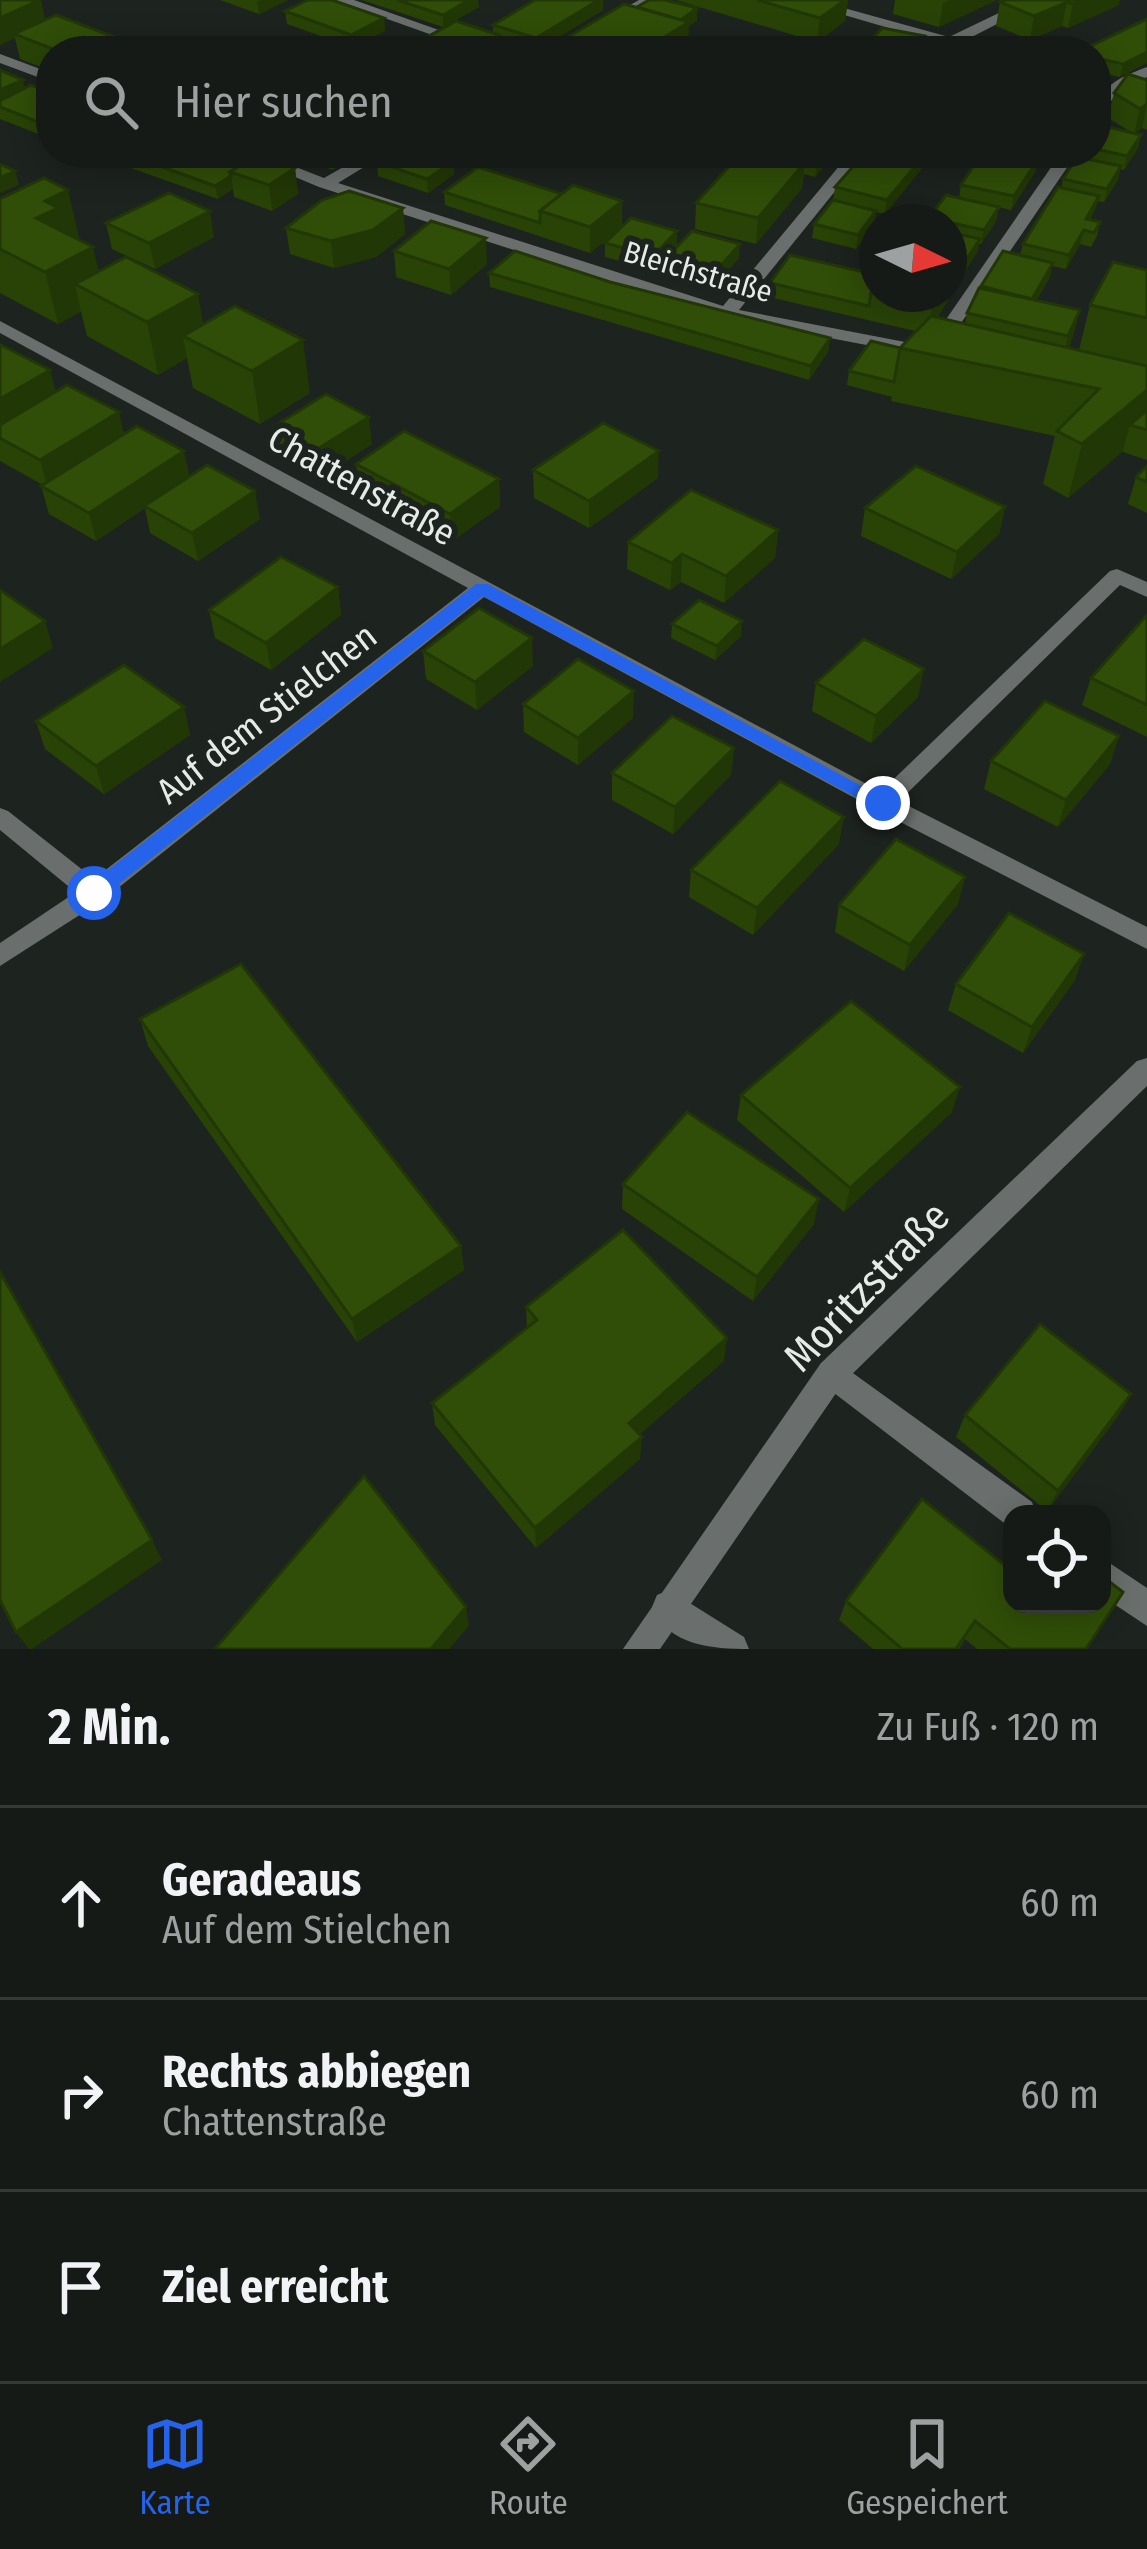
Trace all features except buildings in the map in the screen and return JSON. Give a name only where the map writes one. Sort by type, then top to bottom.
[{"type":"street","points":[[340,0],[447,36]]},
{"type":"street","points":[[583,36],[649,0]]},
{"type":"street","points":[[800,0],[913,36]]},
{"type":"street","points":[[965,36],[1037,0]]},
{"type":"street","points":[[0,58],[36,72]]},
{"type":"street","points":[[1113,89],[1147,71]]},
{"type":"street","name":"Bleichstraße","points":[[285,168],[728,313],[953,358]]},
{"type":"street","points":[[326,184],[353,168]]},
{"type":"street","points":[[728,313],[846,168]]},
{"type":"street","points":[[932,353],[1059,168]]},
{"type":"street","name":"Chattenstraße","points":[[0,326],[883,803],[1147,939]]},
{"type":"street","points":[[883,803],[1118,576],[1147,590]]},
{"type":"street","name":"Auf dem Stielchen","points":[[0,956],[94,893],[482,588]]},
{"type":"street","points":[[0,817],[94,893]]},
{"type":"street","name":"Moritzstraße","points":[[640,1649],[832,1373],[1142,1082]]},
{"type":"street","points":[[832,1373],[1008,1505]]},
{"type":"street","points":[[1111,1582],[1147,1609]]},
{"type":"street","points":[[669,1607],[732,1649]]},
{"type":"route","points":[[94,893],[482,588],[883,803]]}]
